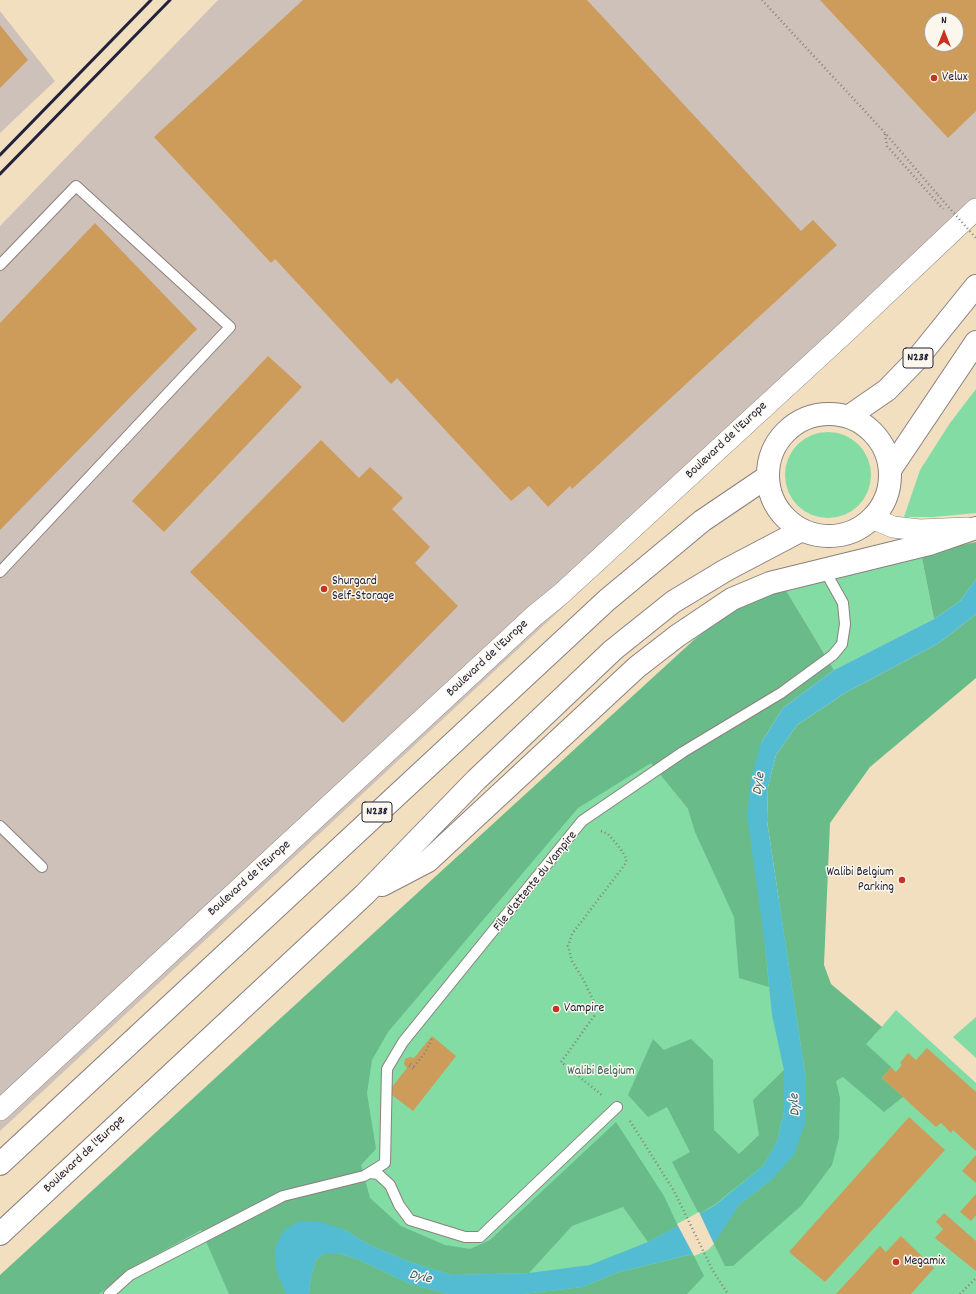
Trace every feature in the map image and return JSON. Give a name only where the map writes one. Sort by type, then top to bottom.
[{"type":"highway","name":"N238","points":[[848,417],[892,385],[917,359],[976,286]]},
{"type":"highway","points":[[890,470],[976,342]]},
{"type":"highway","points":[[836,414],[848,417],[869,429],[884,448],[890,470],[886,496],[872,518],[862,526],[839,535],[814,534],[802,530],[793,524],[778,508],[772,498],[768,477],[772,452],[787,430],[809,417],[836,414]]},
{"type":"highway","name":"N238","points":[[0,1164],[607,600],[702,521],[768,477]]},
{"type":"highway","points":[[365,894],[428,861],[638,667],[677,636],[732,599],[770,583],[929,544],[976,528]]},
{"type":"highway","name":"Boulevard de l'Europe","points":[[0,1234],[365,894],[476,780],[613,650],[673,602],[726,570],[802,530]]},
{"type":"street","name":"Boulevard de l'Europe","points":[[0,1110],[534,616],[561,594],[836,341],[976,209]]},
{"type":"street","points":[[872,518],[893,527],[913,529],[976,528]]},
{"type":"lane","points":[[0,264],[76,186],[230,327],[0,572]]},
{"type":"lane","points":[[109,1294],[130,1275],[283,1196],[364,1176],[385,1163],[386,1069],[403,1042],[582,821],[683,752],[781,693],[833,655],[842,644],[845,624],[843,604],[824,569]]},
{"type":"lane","points":[[0,826],[42,867]]},
{"type":"lane","points":[[370,1173],[378,1174],[390,1185],[399,1205],[410,1220],[465,1238],[480,1237],[617,1107]]},
{"type":"path","points":[[762,0],[885,133],[976,238]]},
{"type":"path","points":[[885,133],[887,146],[958,226]]},
{"type":"path","name":"File d'attente du Vampire","points":[[561,1062],[594,1016],[593,1000],[583,979],[572,962],[568,946],[572,934],[626,863],[626,858],[620,848],[608,834],[595,828]]},
{"type":"path","points":[[415,1057],[410,1063],[414,1066],[425,1053],[436,1032]]},
{"type":"path","points":[[406,1063],[416,1070]]},
{"type":"path","points":[[674,1191],[713,1271],[728,1294]]},
{"type":"path","points":[[960,1294],[976,1278]]},
{"type":"shaded area","points":[[218,0],[976,0],[976,223],[0,1131],[0,226]]},
{"type":"shaded area","points":[[0,11],[55,81],[0,133]]},
{"type":"green space","points":[[976,389],[976,513],[934,517],[904,517],[920,470],[950,423]]},
{"type":"green space","points":[[828,432],[845,435],[859,444],[868,458],[871,475],[868,492],[859,506],[845,515],[828,518],[811,515],[797,506],[788,492],[785,475],[788,458],[797,444],[811,435]]},
{"type":"green space","points":[[976,542],[976,579],[960,601],[934,619],[921,553]]},
{"type":"green space","points":[[921,553],[934,619],[834,670],[784,587]]},
{"type":"green space","points":[[784,587],[834,670],[783,708],[761,743],[765,945],[769,987],[739,978],[734,917],[695,832],[688,809],[651,763],[578,808],[388,1032],[372,1060],[367,1093],[376,1149],[361,1165],[370,1198],[401,1226],[445,1245],[470,1249],[490,1240],[616,1122],[664,1196],[678,1226],[648,1242],[623,1207],[572,1226],[529,1273],[452,1275],[410,1262],[370,1245],[343,1229],[285,1289],[286,1294],[229,1294],[201,1230],[130,1269],[99,1294],[0,1294],[0,1275],[696,638],[732,611]]},
{"type":"green space","points":[[976,614],[976,678],[870,767],[830,823],[824,965],[831,984],[882,1027],[866,1044],[891,1067],[882,1078],[903,1097],[884,1112],[843,1077],[836,1081],[840,1098],[839,1138],[832,1165],[801,1206],[733,1266],[725,1266],[713,1242],[739,1205],[771,1180],[806,1080],[767,821],[768,787],[776,755],[797,725],[845,693],[939,643]]},
{"type":"green space","name":"Walibi Belgium","points":[[624,742],[651,762],[688,809],[725,840],[783,903],[800,972],[874,1036],[896,1010],[976,1083],[976,1294],[21,1294]]},
{"type":"green space","points":[[976,1017],[976,1058],[953,1037]]},
{"type":"green space","points":[[653,1039],[664,1050],[691,1039],[713,1060],[714,1130],[739,1154],[759,1135],[753,1100],[784,1070],[784,1110],[777,1142],[763,1166],[714,1205],[699,1214],[672,1162],[690,1152],[667,1107],[648,1117],[628,1095]]},
{"type":"green space","points":[[325,1253],[337,1253],[357,1259],[408,1283],[448,1294],[309,1294],[311,1277],[316,1260]]},
{"type":"green space","points":[[693,1254],[704,1276],[687,1294],[522,1294],[583,1287],[616,1273]]},
{"type":"water","name":"Dyle","points":[[976,579],[976,614],[939,643],[845,693],[797,725],[776,755],[768,787],[767,821],[806,1080],[806,1121],[794,1155],[771,1180],[739,1205],[717,1239],[707,1248],[696,1253],[616,1273],[583,1287],[522,1294],[448,1294],[408,1283],[357,1259],[337,1253],[325,1253],[316,1260],[311,1277],[309,1294],[286,1294],[276,1270],[275,1248],[284,1230],[300,1221],[320,1222],[343,1229],[370,1245],[410,1262],[452,1275],[529,1273],[590,1265],[648,1242],[714,1206],[763,1166],[777,1142],[784,1110],[784,1070],[772,1015],[765,945],[747,815],[751,779],[761,743],[783,708],[834,670],[934,619],[960,601]]},
{"type":"pier","points":[[699,1212],[714,1244],[708,1250],[694,1256],[677,1224]]},
{"type":"building","points":[[303,0],[587,0],[801,231],[813,220],[837,245],[572,489],[570,486],[548,507],[529,486],[511,501],[397,378],[391,384],[275,259],[271,263],[154,137]]},
{"type":"building","name":"Velux","points":[[820,0],[976,0],[976,111],[948,138]]},
{"type":"building","points":[[0,25],[28,60],[0,88]]},
{"type":"building","points":[[95,223],[197,329],[0,530],[0,323]]},
{"type":"building","points":[[268,356],[302,387],[164,532],[132,501]]},
{"type":"building","name":"Shurgard Self-Storage","points":[[321,440],[359,478],[370,467],[403,498],[392,509],[430,547],[415,563],[458,606],[343,723],[190,572]]},
{"type":"building","points":[[432,1036],[456,1056],[413,1111],[388,1092],[407,1068],[404,1064],[405,1059],[410,1057],[414,1058]]},
{"type":"building","points":[[927,1048],[976,1092],[976,1151],[953,1130],[951,1133],[941,1123],[936,1127],[882,1078],[891,1067],[896,1072],[902,1065],[900,1063],[908,1053],[916,1060]]},
{"type":"building","points":[[909,1117],[945,1150],[825,1282],[789,1252]]},
{"type":"building","points":[[976,1155],[976,1183],[962,1171]]},
{"type":"building","points":[[976,1194],[976,1215],[971,1221],[960,1212]]},
{"type":"building","points":[[944,1213],[976,1241],[976,1271],[935,1238],[943,1229],[936,1222]]},
{"type":"building","name":"Megamix","points":[[901,1236],[934,1268],[911,1294],[836,1294],[880,1246],[886,1252]]},
{"type":"railway","points":[[0,155],[151,0]]},
{"type":"railway","points":[[0,174],[170,0]]},
{"type":"place","name":"Velux","points":[[934,78]]},
{"type":"place","name":"Shurgard Self-Storage","points":[[324,589]]},
{"type":"place","name":"Walibi Belgium Parking","points":[[902,880]]},
{"type":"place","name":"Vampire","points":[[556,1009]]},
{"type":"place","name":"Megamix","points":[[896,1262]]}]
